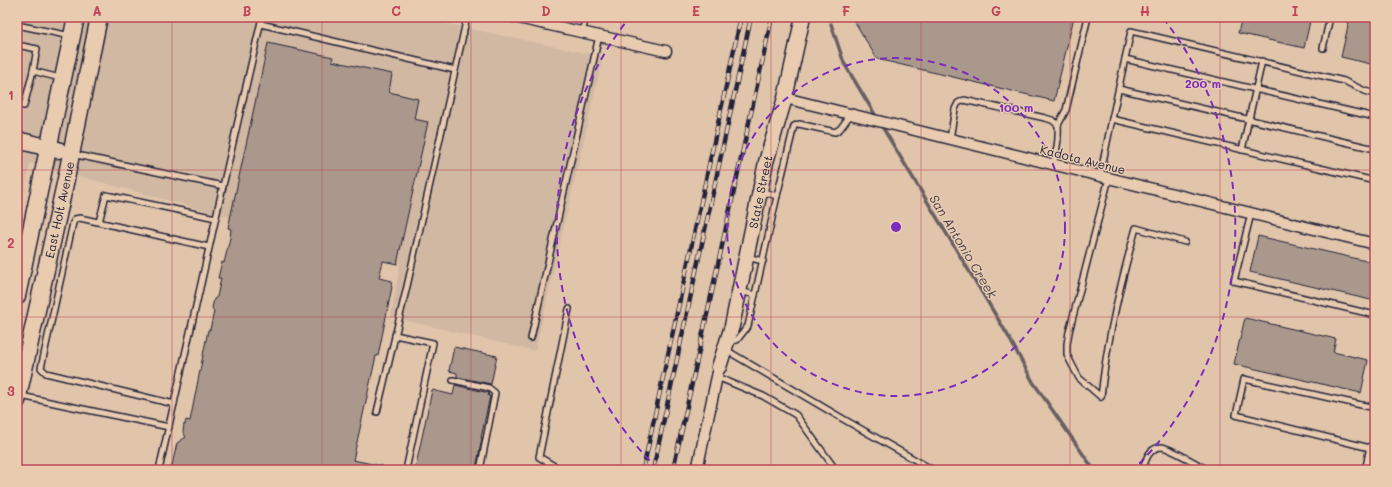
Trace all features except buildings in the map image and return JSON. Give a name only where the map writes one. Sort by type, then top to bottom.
[{"type":"main road","name":"East Holt Avenue","points":[[17,296],[23,257],[49,148],[76,17]]},
{"type":"main road","name":"East Holt Avenue","points":[[18,399],[72,153],[99,17]]},
{"type":"main road","points":[[17,140],[72,153]]},
{"type":"main road","points":[[1371,470],[1375,449]]},
{"type":"street","points":[[514,17],[666,51]]},
{"type":"street","name":"State Street","points":[[718,372],[732,326],[766,162],[785,98],[803,17]]},
{"type":"street","name":"Kadota Avenue","points":[[785,98],[1375,244]]},
{"type":"street","points":[[696,470],[718,372]]},
{"type":"lane","points":[[159,470],[262,17]]},
{"type":"lane","points":[[377,412],[396,335],[467,17]]},
{"type":"lane","points":[[582,32],[586,17]]},
{"type":"lane","points":[[1053,164],[1059,135],[1058,125],[1066,110],[1088,17]]},
{"type":"lane","points":[[1323,48],[1330,17]]},
{"type":"lane","points":[[261,24],[455,70]]},
{"type":"lane","points":[[17,25],[72,36]]},
{"type":"lane","points":[[1184,242],[1136,228],[1121,281],[1108,346],[1101,397],[1079,378],[1067,355],[1067,344],[1104,177],[1112,120],[1131,30],[1344,81],[1375,94]]},
{"type":"lane","points":[[531,338],[599,36]]},
{"type":"lane","points":[[17,45],[37,49],[24,106],[17,104]]},
{"type":"lane","points":[[1125,59],[1375,117]]},
{"type":"lane","points":[[1242,150],[1262,61]]},
{"type":"lane","points":[[33,71],[63,78]]},
{"type":"lane","points":[[1119,89],[1375,149]]},
{"type":"lane","points":[[950,139],[955,109],[958,103],[964,100],[1045,118],[1052,120],[1058,125]]},
{"type":"lane","points":[[726,345],[737,340],[748,326],[794,126],[799,124],[835,132],[840,129],[851,114]]},
{"type":"lane","points":[[1112,120],[1375,181]]},
{"type":"lane","points":[[72,153],[223,186]]},
{"type":"lane","points":[[760,191],[777,196]]},
{"type":"lane","points":[[100,222],[106,195],[216,218]]},
{"type":"lane","points":[[1251,214],[1234,281],[1375,315]]},
{"type":"lane","points":[[174,404],[46,373],[43,371],[43,361],[73,223],[75,219],[80,218],[209,247]]},
{"type":"lane","points":[[746,257],[763,260]]},
{"type":"lane","points":[[739,291],[755,295]]},
{"type":"lane","points":[[561,470],[540,457],[569,308]]},
{"type":"lane","points":[[396,335],[433,343],[406,470]]},
{"type":"lane","points":[[726,345],[845,420],[933,470]]},
{"type":"lane","points":[[718,372],[796,415],[836,470]]},
{"type":"lane","points":[[1375,408],[1244,378],[1236,415],[1375,449]]},
{"type":"lane","points":[[453,380],[489,388],[495,393],[480,470]]},
{"type":"lane","points":[[18,399],[84,410],[169,427]]},
{"type":"lane","points":[[1143,470],[1146,457],[1157,448],[1162,447],[1193,461],[1208,470]]},
{"type":"shaded area","points":[[17,17],[416,17],[603,57],[535,351],[391,317],[400,263],[30,163],[17,226]]},
{"type":"waterway","name":"San Antonio Creek","points":[[831,24],[844,63],[877,118]]},
{"type":"waterway","name":"San Antonio Creek","points":[[880,123],[1007,334],[1033,382],[1094,470]]},
{"type":"railway","points":[[643,470],[741,17]]},
{"type":"railway","points":[[653,470],[751,17]]},
{"type":"railway","points":[[673,470],[772,17]]}]
